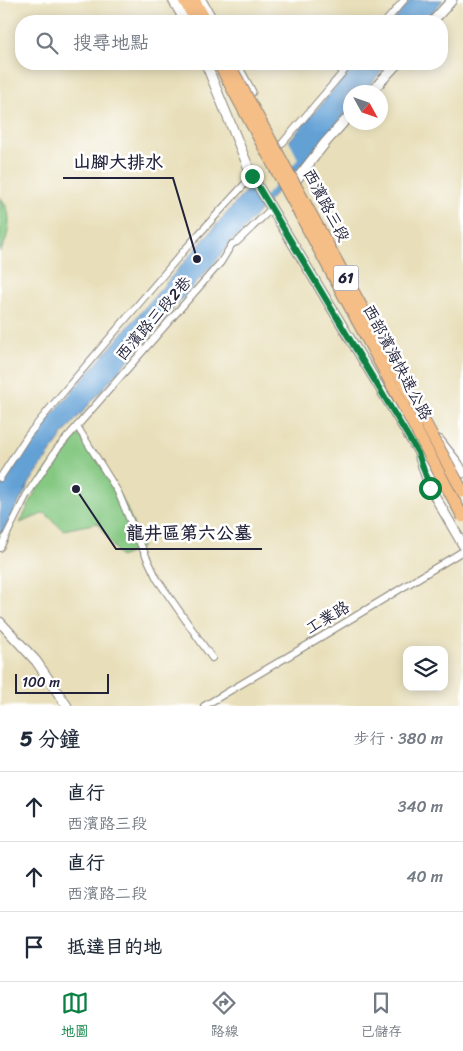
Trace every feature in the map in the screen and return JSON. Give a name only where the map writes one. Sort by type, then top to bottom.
[{"type":"highway","points":[[184,0],[193,15]]},
{"type":"highway","points":[[194,0],[203,15]]},
{"type":"highway","name":"西部濱海快速公路","points":[[222,70],[463,517]]},
{"type":"highway","name":"西部濱海快速公路","points":[[232,70],[463,492]]},
{"type":"street","points":[[173,0],[182,15]]},
{"type":"street","points":[[201,0],[210,15]]},
{"type":"street","points":[[391,15],[404,0]]},
{"type":"street","points":[[438,15],[452,0]]},
{"type":"street","name":"西濱路三段","points":[[208,70],[252,176],[271,209],[418,453],[463,508]]},
{"type":"street","name":"西濱路三段","points":[[239,70],[434,435],[463,508]]},
{"type":"street","points":[[279,147],[345,70]]},
{"type":"street","points":[[378,85],[391,70]]},
{"type":"street","points":[[297,180],[343,123]]},
{"type":"street","points":[[0,478],[28,435],[66,389],[187,247],[252,176]]},
{"type":"street","name":"西濱路三段2巷","points":[[0,548],[26,496],[57,449],[221,262],[232,244],[237,242],[271,209]]},
{"type":"street","points":[[77,426],[118,492],[157,579],[212,658]]},
{"type":"street","name":"西濱路三段","points":[[434,435],[463,473]]},
{"type":"street","name":"西濱路三段","points":[[418,453],[430,488],[463,545]]},
{"type":"street","name":"工業路","points":[[204,706],[463,551]]},
{"type":"street","points":[[0,622],[36,662],[67,706]]},
{"type":"green space","points":[[0,196],[8,211],[9,227],[0,252]]},
{"type":"green space","points":[[77,434],[90,448],[126,506],[142,547],[139,549],[120,557],[98,523],[63,530],[45,513],[20,523],[45,472]]},
{"type":"water","points":[[411,0],[443,0],[430,15],[398,15]]},
{"type":"water","points":[[351,70],[383,70],[369,85],[343,85],[343,116],[237,237],[233,238],[221,255],[64,433],[30,482],[0,537],[0,488],[44,424]]},
{"type":"pier","points":[[288,139],[298,159],[264,198],[254,178]]},
{"type":"place","name":"山腳大排水","points":[[197,259]]},
{"type":"place","name":"龍井區第六公墓","points":[[76,489]]},
{"type":"route","points":[[252,176],[418,453],[430,488]]}]
